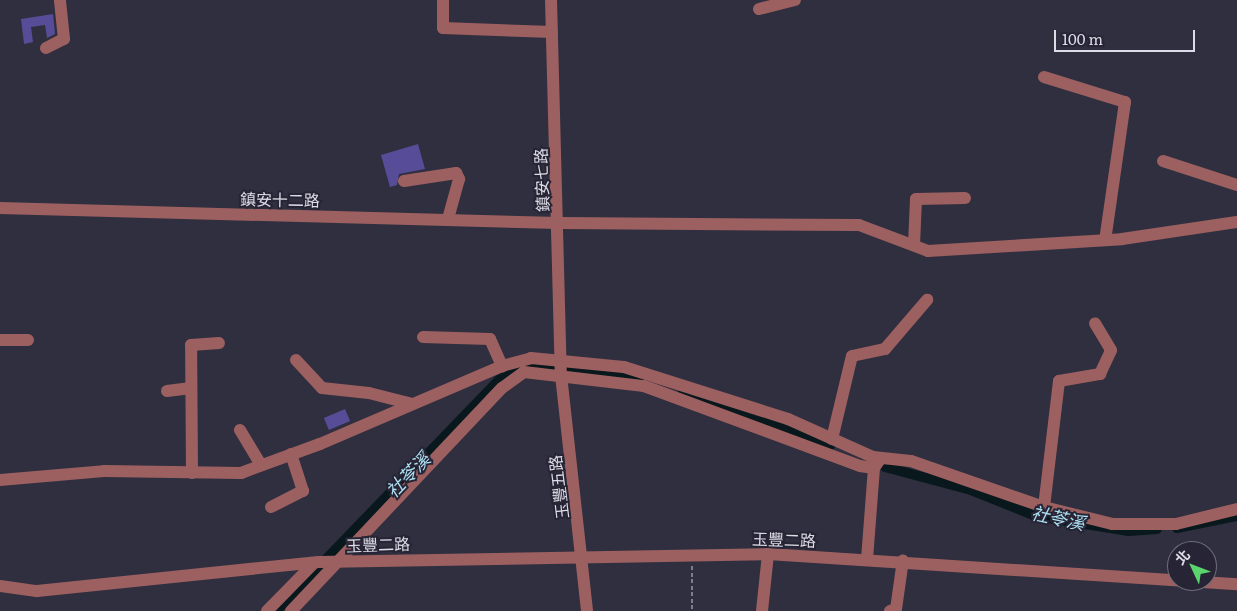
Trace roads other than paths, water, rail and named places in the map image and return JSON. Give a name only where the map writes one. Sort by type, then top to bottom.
[{"type":"street","points":[[46,48],[64,39],[60,0]]},
{"type":"street","points":[[443,0],[443,28],[552,32]]},
{"type":"street","name":"鎮安七路","points":[[551,0],[559,223],[561,360]]},
{"type":"street","points":[[759,9],[796,0]]},
{"type":"street","points":[[1044,77],[1125,102],[1106,240]]},
{"type":"street","points":[[1163,161],[1237,185]]},
{"type":"street","points":[[404,181],[456,173],[459,179],[448,219]]},
{"type":"street","points":[[914,245],[916,200],[965,198]]},
{"type":"street","name":"鎮安十二路","points":[[0,208],[559,223],[859,225],[928,251],[1106,240],[1237,222]]},
{"type":"street","points":[[832,439],[852,356],[885,349],[927,300]]},
{"type":"street","points":[[1044,507],[1059,380],[1100,374],[1112,350],[1095,323]]},
{"type":"street","points":[[423,337],[490,339],[502,366]]},
{"type":"street","points":[[0,340],[28,340]]},
{"type":"street","points":[[192,473],[191,345],[219,343]]},
{"type":"street","points":[[0,480],[104,471],[241,473],[502,366],[531,358],[624,367],[691,386],[788,419],[832,439],[877,463]]},
{"type":"street","points":[[296,360],[322,388],[369,393],[412,404]]},
{"type":"street","name":"玉豐五路","points":[[561,360],[561,375],[588,611]]},
{"type":"street","points":[[267,611],[325,563],[502,388],[524,372],[644,386],[877,463],[911,461],[951,473],[1044,507],[1112,524],[1176,524],[1237,508]]},
{"type":"street","points":[[167,391],[191,388]]},
{"type":"street","points":[[240,430],[261,465]]},
{"type":"street","points":[[271,507],[303,491],[291,454]]},
{"type":"street","points":[[866,560],[877,463]]},
{"type":"street","name":"玉豐二路","points":[[0,586],[37,591],[325,563],[583,555],[692,554],[768,554],[866,560],[903,560],[1237,584]]},
{"type":"street","points":[[762,611],[768,554]]},
{"type":"street","points":[[890,611],[896,609],[903,560]]},
{"type":"street","points":[[291,611],[325,563]]},
{"type":"waterway","name":"社苓溪","points":[[276,611],[499,380],[516,370],[553,368]]},
{"type":"waterway","name":"社苓溪","points":[[569,369],[626,376],[646,382]]},
{"type":"waterway","name":"社苓溪","points":[[682,394],[831,445]]},
{"type":"waterway","name":"社苓溪","points":[[885,467],[971,490],[1036,516],[1129,531],[1157,529]]},
{"type":"waterway","name":"社苓溪","points":[[1177,528],[1237,516]]}]
